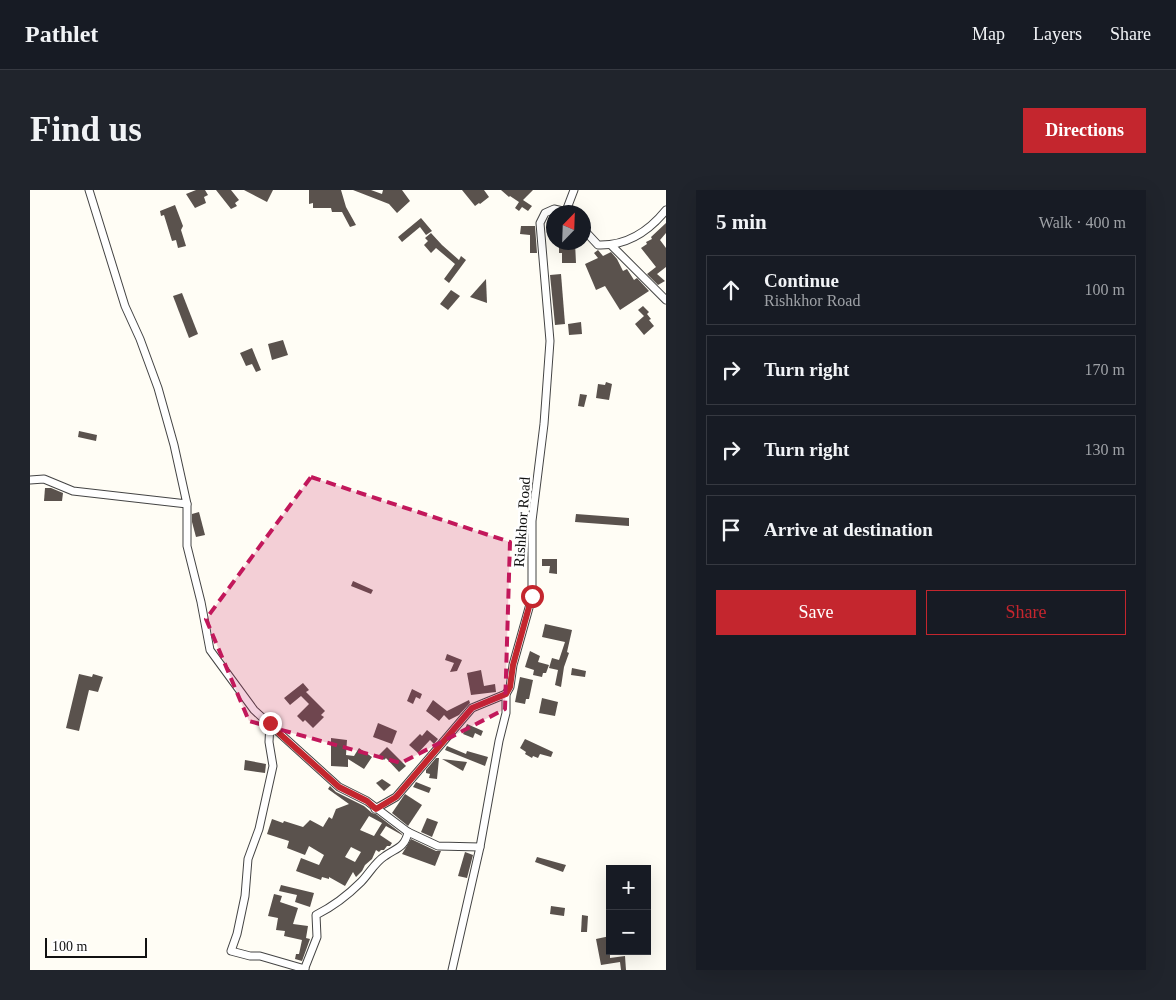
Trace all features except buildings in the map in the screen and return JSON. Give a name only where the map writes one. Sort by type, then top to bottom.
[{"type":"street","points":[[89,190],[125,306],[140,339],[158,388],[174,445],[187,504],[187,546],[201,602],[210,650],[254,710],[339,787],[367,801],[408,832],[438,846],[480,847]]},
{"type":"street","points":[[569,205],[574,190]]},
{"type":"street","points":[[591,238],[598,245],[611,245],[635,237],[656,222],[666,210]]},
{"type":"street","name":"Rishkhor Road","points":[[452,970],[480,847],[506,712],[506,694],[510,687],[513,665],[532,596],[532,521],[544,424],[550,340],[540,223],[546,213]]},
{"type":"street","points":[[611,245],[666,300]]},
{"type":"street","points":[[30,480],[44,479],[73,491],[187,504]]},
{"type":"street","points":[[376,809],[396,797],[472,708],[506,694]]},
{"type":"street","points":[[270,723],[269,742],[273,766],[259,828],[248,859],[245,896],[238,934],[231,951],[250,956],[260,956],[305,970],[317,937],[316,915],[331,908],[361,882],[371,868],[384,856],[395,852],[407,839],[408,832]]},
{"type":"highlighted area","points":[[311,477],[510,542],[505,709],[401,763],[249,721],[206,619]]},
{"type":"route","points":[[270,723],[339,787],[367,801],[376,809],[396,797],[472,708],[506,694],[510,687],[513,665],[532,596]]}]
